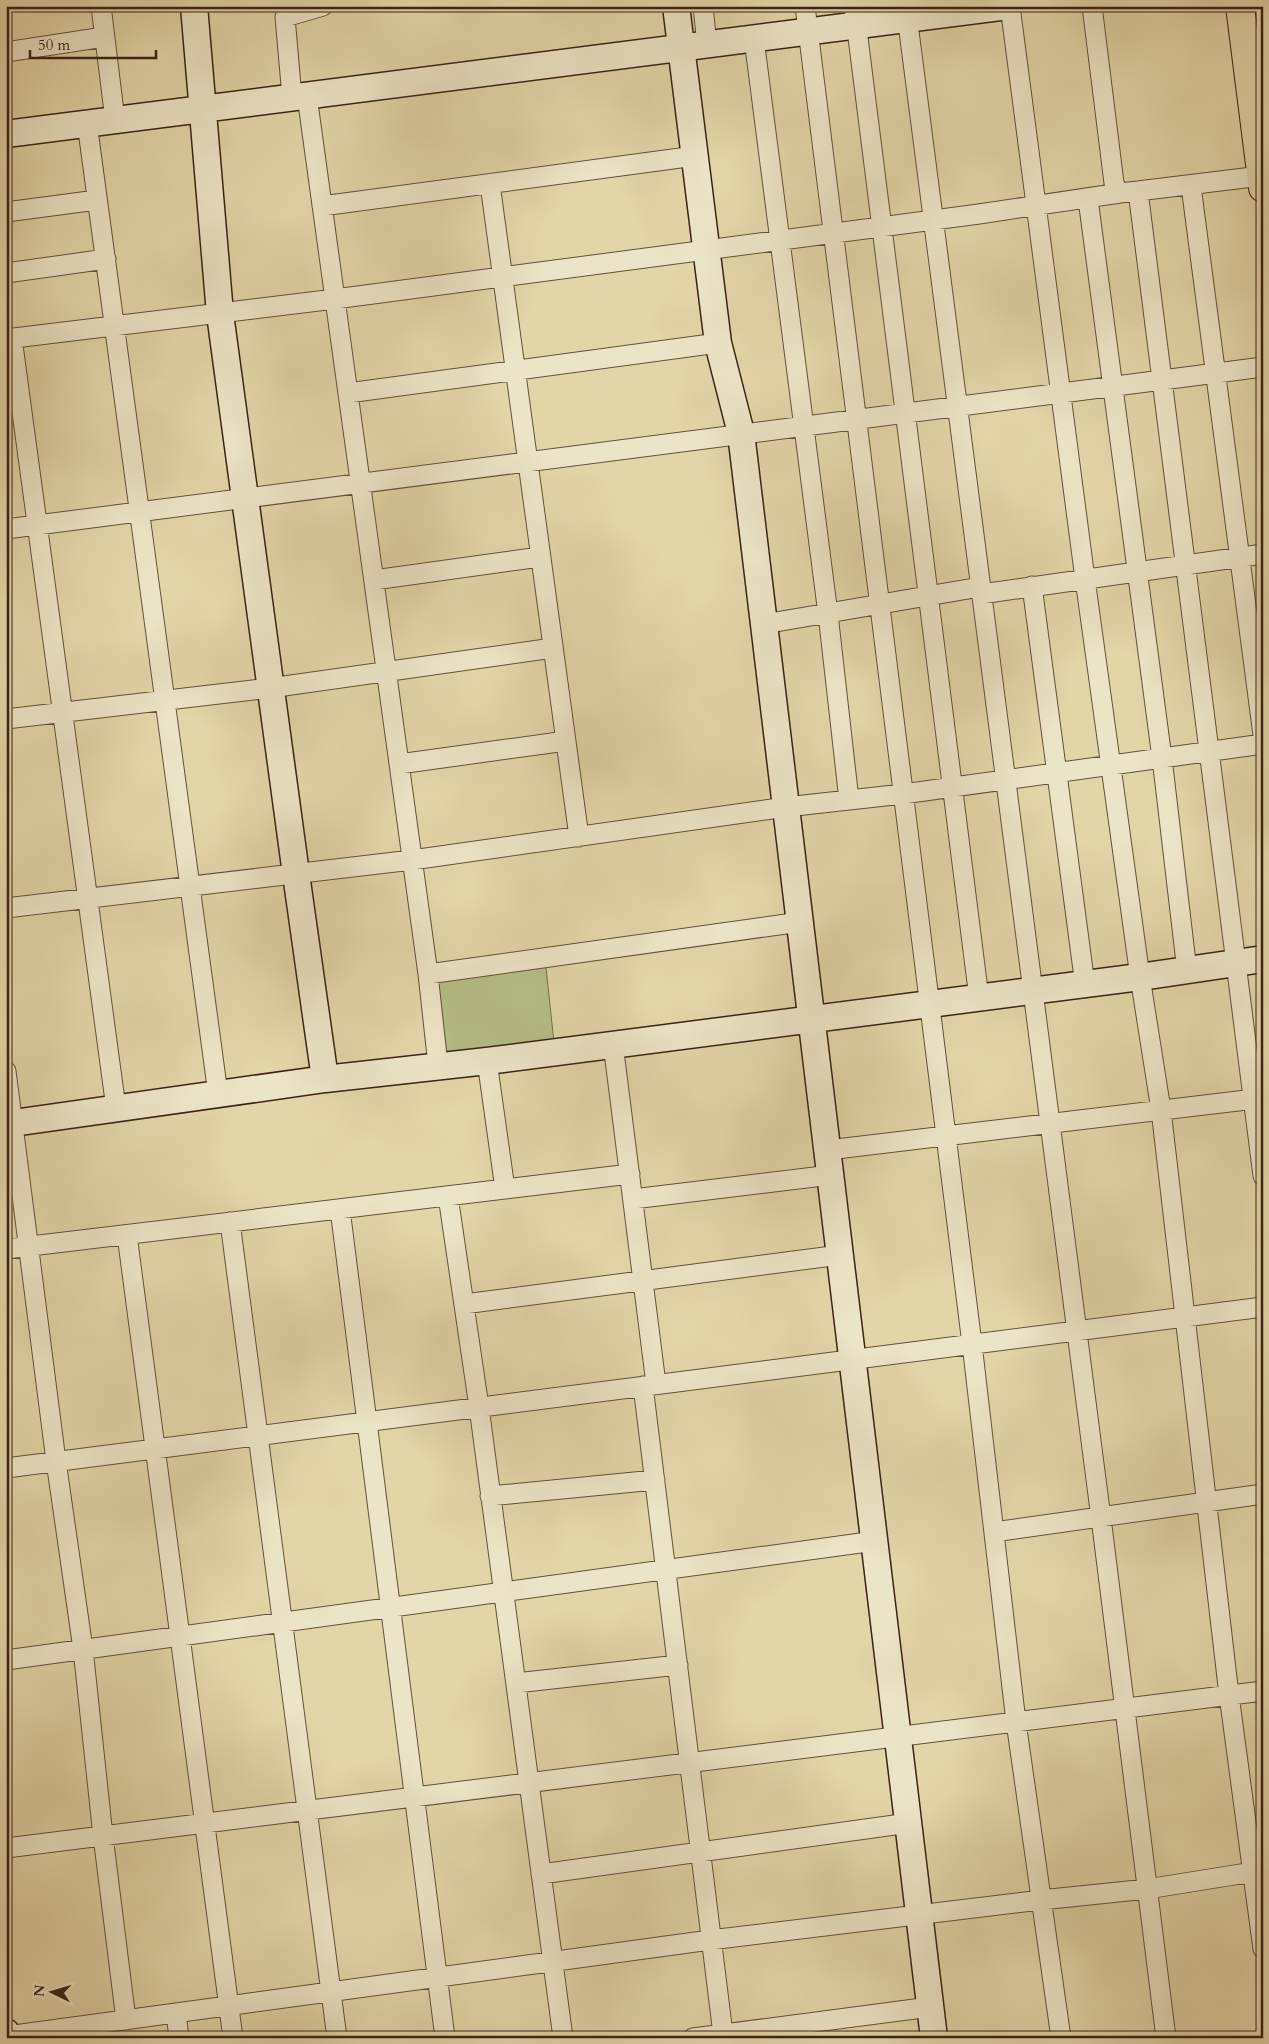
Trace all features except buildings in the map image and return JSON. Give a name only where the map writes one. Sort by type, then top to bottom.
[{"type":"main road","points":[[1240,6],[1262,182]]},
{"type":"street","points":[[100,6],[115,120]]},
{"type":"street","points":[[194,6],[220,314],[325,1079]]},
{"type":"street","points":[[323,6],[285,17],[322,206],[428,974],[438,1065]]},
{"type":"street","points":[[676,6],[694,46]]},
{"type":"street","points":[[703,6],[694,46],[695,156],[718,343],[741,433],[934,2038]]},
{"type":"street","points":[[805,6],[972,1344],[1016,1722],[1061,2038]]},
{"type":"street","points":[[6,134],[808,32],[855,16],[1009,6],[1085,579],[1140,978],[1161,1110],[1229,1695],[1256,1877],[1263,1949]]},
{"type":"street","points":[[1092,6],[1114,187],[1129,192]]},
{"type":"street","points":[[906,13],[1048,1124],[1101,1518],[1166,2038]]},
{"type":"street","points":[[855,16],[954,787],[979,998]]},
{"type":"street","points":[[6,52],[104,37]]},
{"type":"street","points":[[754,39],[828,614],[849,800]]},
{"type":"street","points":[[87,124],[218,1094]]},
{"type":"street","points":[[322,206],[695,156]]},
{"type":"street","points":[[116,1108],[37,525],[9,339],[335,299],[882,227],[1129,192],[1262,182]]},
{"type":"street","points":[[490,184],[579,837]]},
{"type":"street","points":[[1191,186],[1263,735]]},
{"type":"street","points":[[1129,192],[1162,380],[1236,963],[1258,1098],[1263,1176]]},
{"type":"street","points":[[1088,198],[1162,758],[1187,971]]},
{"type":"street","points":[[6,212],[98,200]]},
{"type":"street","points":[[6,273],[106,259]]},
{"type":"street","points":[[348,393],[718,343]]},
{"type":"street","points":[[6,529],[1263,367]]},
{"type":"street","points":[[764,624],[929,596],[1032,586],[1263,554]]},
{"type":"street","points":[[374,580],[540,557]]},
{"type":"street","points":[[1032,586],[1085,985]]},
{"type":"street","points":[[6,719],[270,688],[553,648]]},
{"type":"street","points":[[399,764],[566,741]]},
{"type":"street","points":[[6,908],[412,860],[786,807],[903,794],[1263,744]]},
{"type":"street","points":[[428,974],[800,922]]},
{"type":"street","points":[[10,1123],[325,1079],[487,1061],[812,1020],[1140,978],[1263,960]]},
{"type":"street","points":[[613,1044],[643,1281],[655,1480],[723,2034]]},
{"type":"street","points":[[487,1061],[505,1189]]},
{"type":"street","points":[[6,1071],[10,1123],[29,1247],[56,1461],[83,1649],[103,1836],[126,2020]]},
{"type":"street","points":[[633,1199],[829,1163],[946,1136],[1258,1098]]},
{"type":"street","points":[[6,1250],[630,1174]]},
{"type":"street","points":[[448,1196],[479,1407],[563,2038]]},
{"type":"street","points":[[340,1209],[445,2038]]},
{"type":"street","points":[[230,1222],[337,2038]]},
{"type":"street","points":[[128,1235],[233,2038]]},
{"type":"street","points":[[464,1304],[840,1255]]},
{"type":"street","points":[[6,1468],[1263,1307]]},
{"type":"street","points":[[490,1496],[655,1480]]},
{"type":"street","points":[[994,1532],[1207,1504],[1263,1494]]},
{"type":"street","points":[[6,1660],[875,1541]]},
{"type":"street","points":[[516,1684],[678,1665]]},
{"type":"street","points":[[6,1848],[1263,1690]]},
{"type":"street","points":[[541,1874],[909,1823]]},
{"type":"street","points":[[7,2035],[553,1963],[710,1940],[919,1914],[1256,1877]]},
{"type":"street","points":[[693,2038],[930,2007]]},
{"type":"street","points":[[176,2013],[179,2038]]},
{"type":"green space","points":[[545,958],[555,1052],[438,1065],[428,974]]}]
